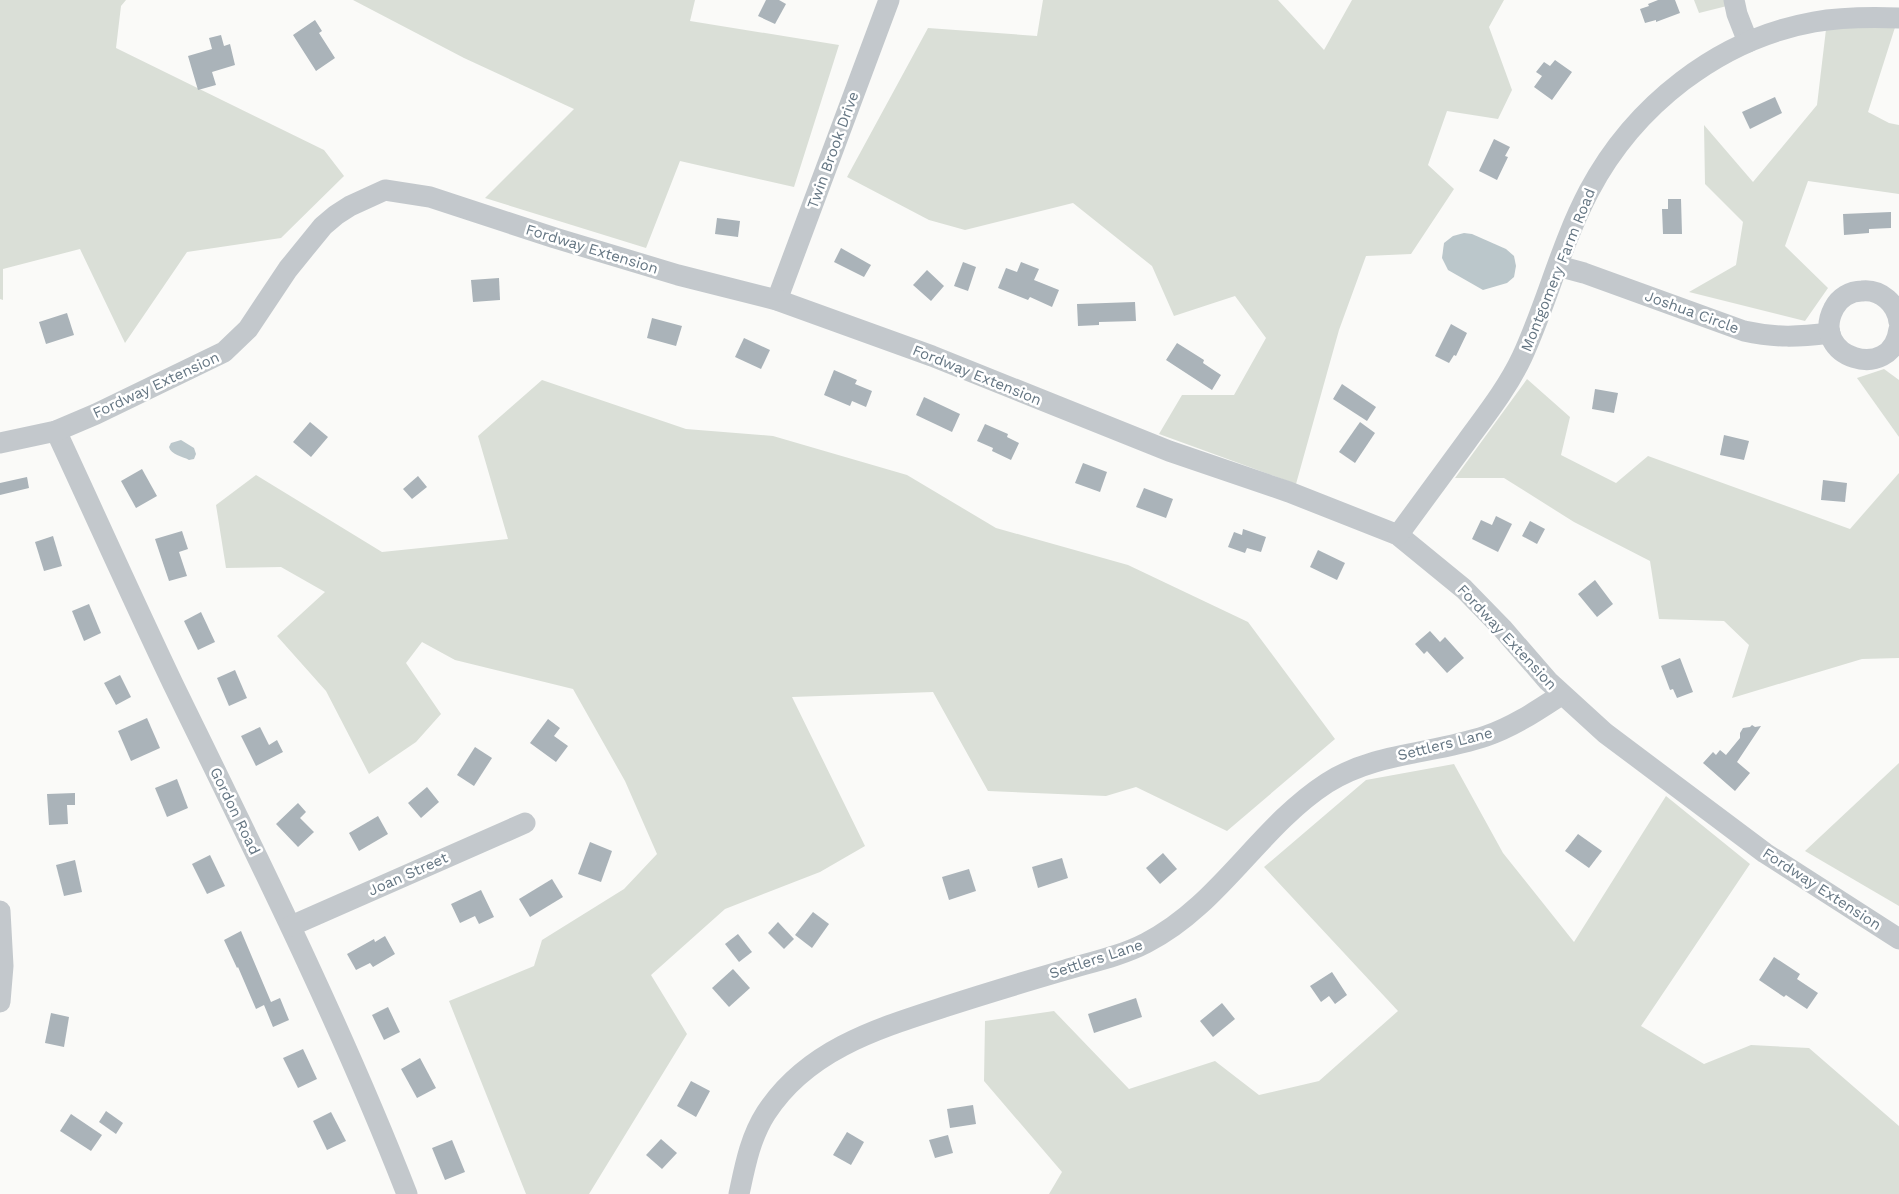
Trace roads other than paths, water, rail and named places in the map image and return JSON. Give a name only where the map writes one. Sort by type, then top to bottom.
[{"type":"street","name":"Twin Brook Drive","points":[[777,300],[889,0]]},
{"type":"street","points":[[1734,0],[1737,14],[1748,42]]},
{"type":"street","name":"Montgomery Farm Road","points":[[1398,535],[1494,405],[1522,358],[1573,225],[1588,192],[1607,160],[1629,131],[1667,92],[1696,70],[1748,42],[1814,22],[1868,17],[1899,18]]},
{"type":"street","name":"Fordway Extension","points":[[0,443],[56,431],[96,414],[224,352],[248,330],[288,269],[323,226],[350,206],[385,190],[430,197],[555,238],[669,272],[777,300],[924,353],[1169,452],[1289,492],[1398,535],[1464,589],[1502,628],[1561,695],[1633,756],[1765,853],[1899,939]]},
{"type":"street","name":"Joshua Circle","points":[[1558,266],[1584,273],[1744,331],[1768,336],[1786,337],[1830,333]]},
{"type":"street","points":[[1899,322],[1896,310],[1886,298],[1872,291],[1857,291],[1849,294],[1837,303],[1830,318],[1830,333],[1842,352],[1864,360],[1879,357],[1886,353],[1896,341],[1899,329]]},
{"type":"street","name":"Gordon Road","points":[[56,431],[172,680],[291,926],[383,1133],[407,1194]]},
{"type":"street","name":"Settlers Lane","points":[[738,1194],[750,1148],[765,1115],[775,1100],[800,1074],[829,1052],[879,1029],[1001,988],[1105,958],[1143,944],[1159,936],[1189,914],[1291,812],[1327,783],[1358,767],[1385,759],[1487,736],[1524,718],[1561,695]]},
{"type":"street","name":"Joan Street","points":[[291,926],[525,823]]},
{"type":"street","points":[[0,911],[3,966],[0,1002]]}]
